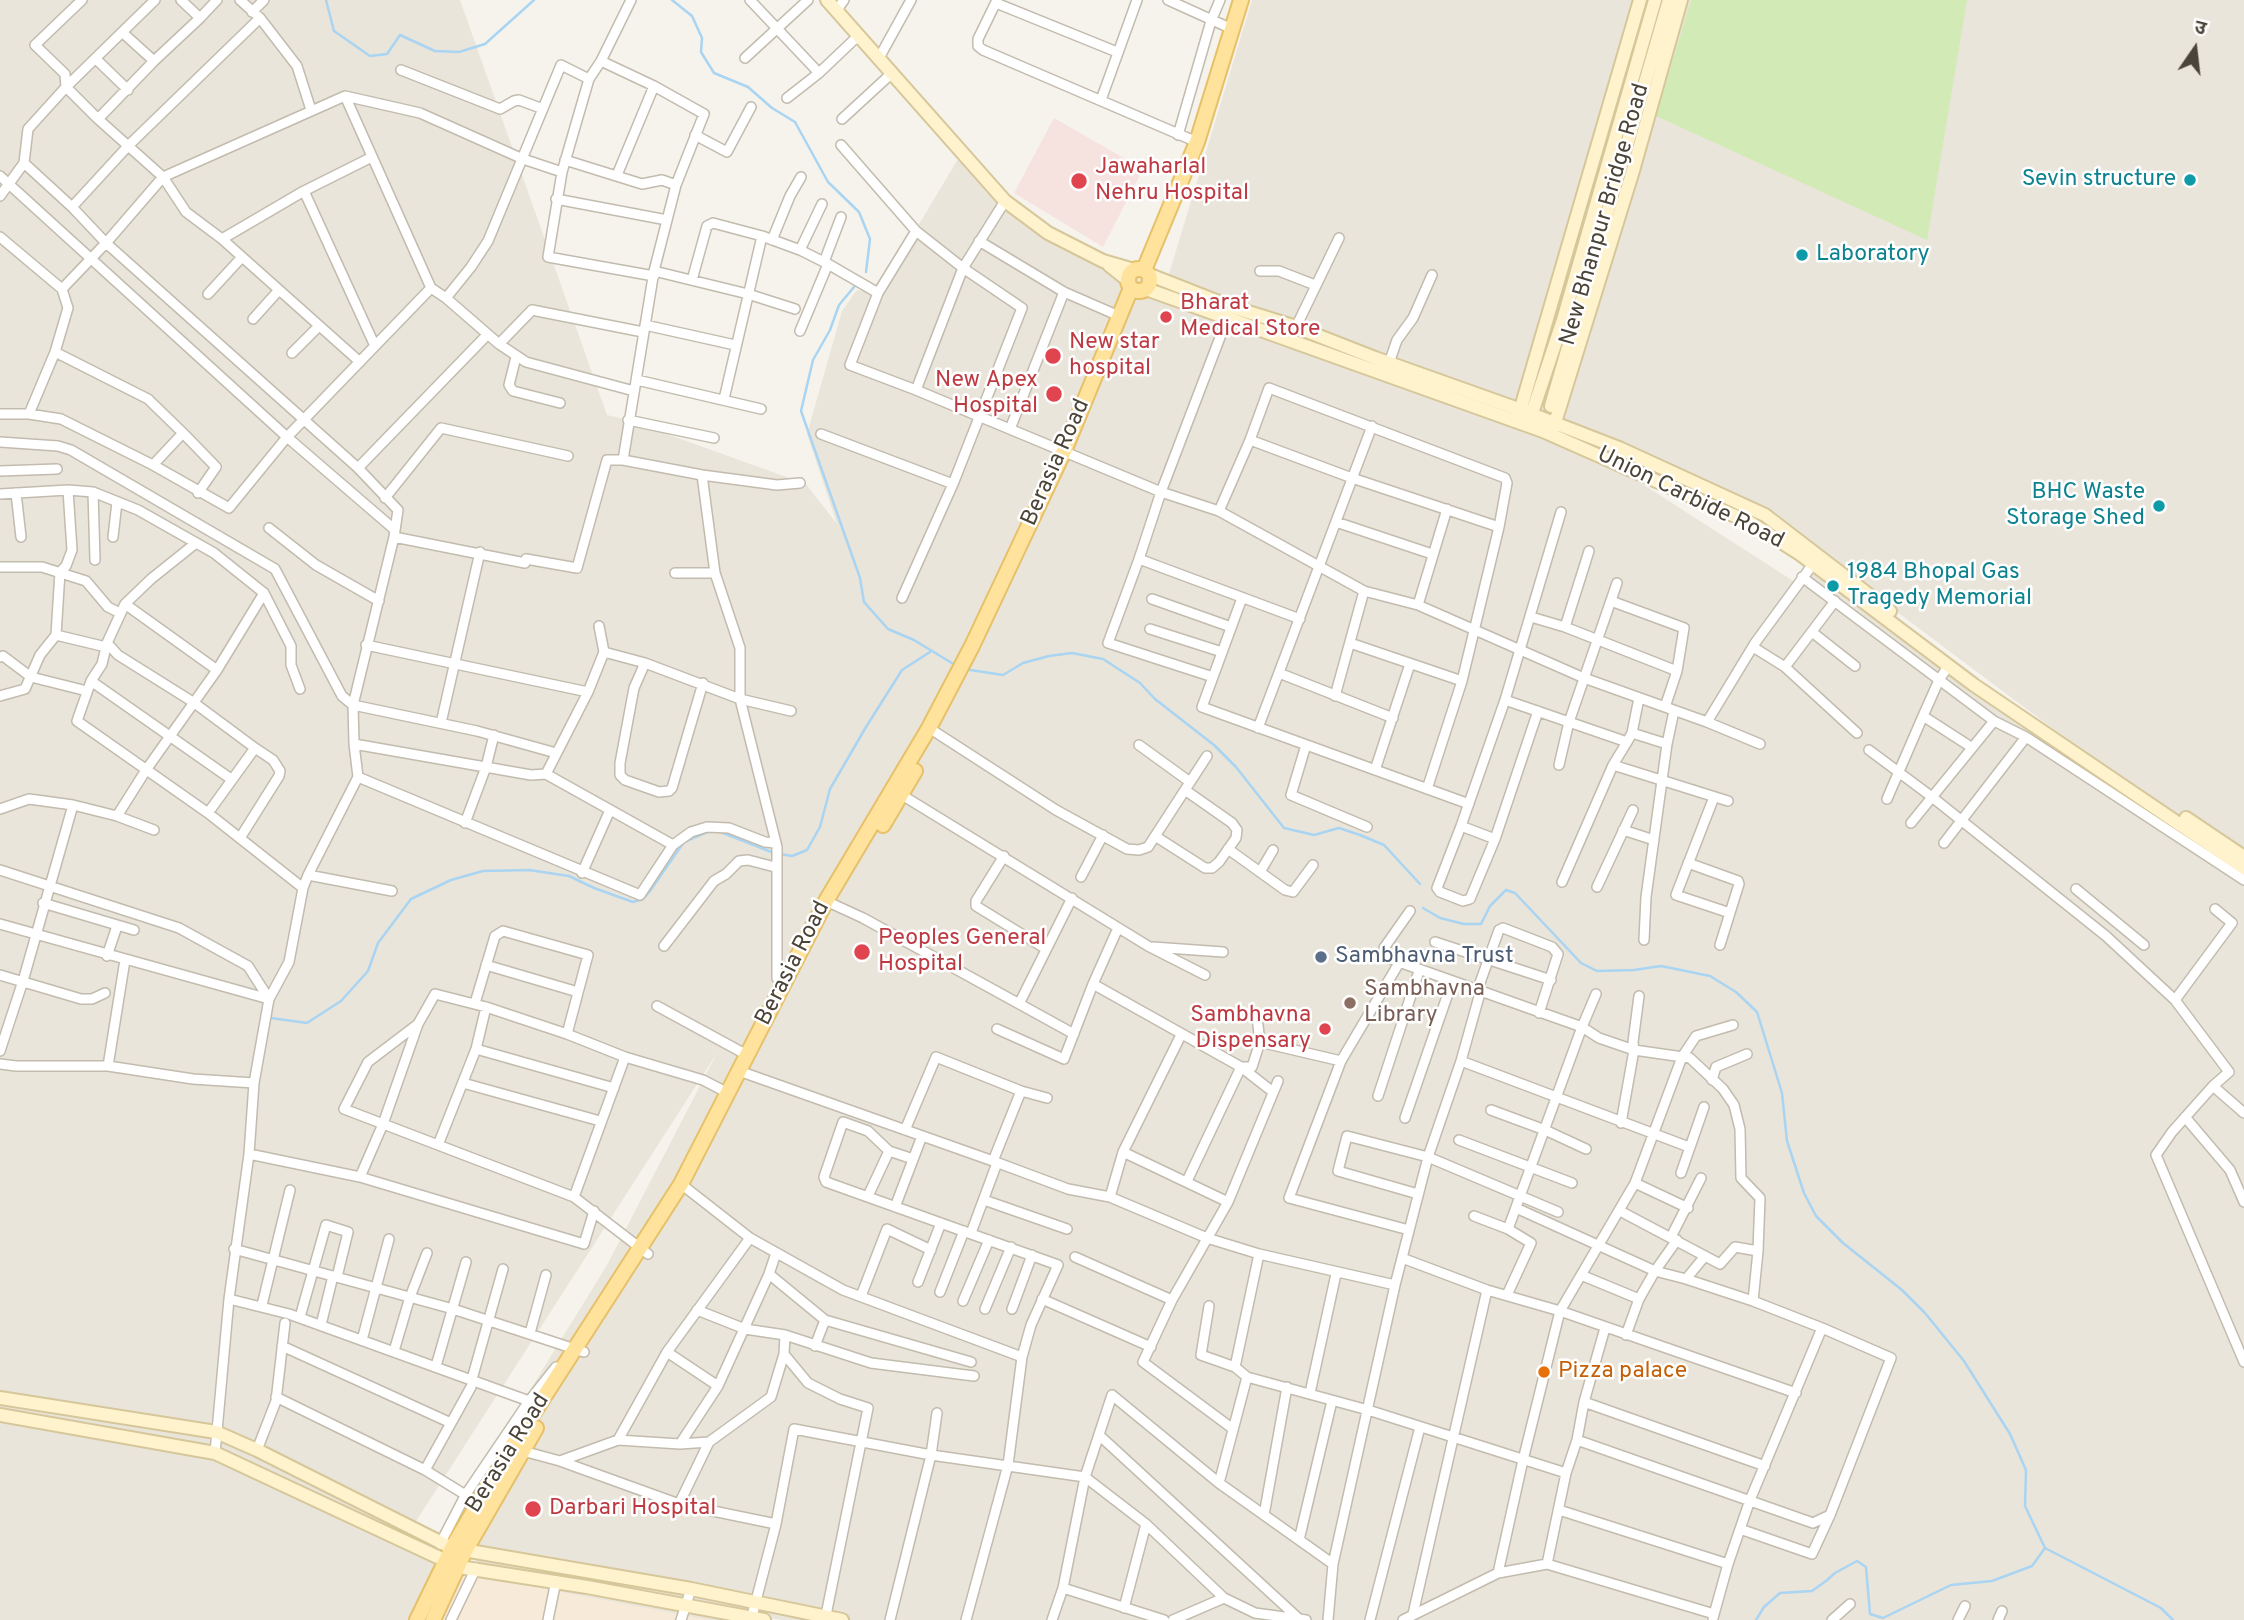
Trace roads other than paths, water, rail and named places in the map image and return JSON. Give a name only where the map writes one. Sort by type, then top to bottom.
[{"type":"main road","name":"Berasia Road","points":[[685,1187],[728,1093],[743,1073],[747,1055],[782,987],[962,678],[1068,453],[1196,142],[1241,0]]},
{"type":"main road","name":"Berasia Road","points":[[1068,453],[1119,316],[1139,281]]},
{"type":"main road","name":"Berasia Road","points":[[417,1620],[444,1562],[478,1502],[516,1449],[577,1349],[645,1251],[685,1187],[830,903]]},
{"type":"main road","name":"Berasia Road","points":[[433,1620],[459,1567],[452,1548]]},
{"type":"street","points":[[82,0],[35,45],[65,74],[66,87],[163,177],[187,212],[222,239],[360,362]]},
{"type":"street","points":[[0,196],[24,163],[28,130],[66,87],[155,0]]},
{"type":"street","points":[[181,0],[200,18]]},
{"type":"street","points":[[98,119],[217,0]]},
{"type":"street","points":[[240,0],[256,15],[296,66],[311,110]]},
{"type":"street","points":[[72,207],[256,15],[264,0]]},
{"type":"street","points":[[631,0],[601,61],[589,79],[562,172],[548,257],[692,280],[795,309]]},
{"type":"street","points":[[750,0],[819,73]]},
{"type":"street","points":[[745,58],[808,0]]},
{"type":"street","points":[[827,0],[840,5],[859,35],[891,74],[1005,201],[1048,233],[1139,281]]},
{"type":"street","points":[[879,58],[911,0]]},
{"type":"street","points":[[1101,100],[1137,0]]},
{"type":"street","points":[[1168,0],[1232,29]]},
{"type":"street","points":[[1178,135],[1211,21],[1220,0]]},
{"type":"street","points":[[1525,418],[1640,0]]},
{"type":"street","name":"New Bhanpur Bridge Road","points":[[1525,418],[1563,320],[1655,0]]},
{"type":"street","name":"New Bhanpur Bridge Road","points":[[1549,427],[1669,0]]},
{"type":"street","points":[[1549,427],[1632,174],[1681,0]]},
{"type":"street","points":[[1117,52],[996,1],[978,39],[978,46],[1196,142]]},
{"type":"street","points":[[123,33],[154,61]]},
{"type":"street","points":[[787,98],[819,73],[859,35]]},
{"type":"street","points":[[96,59],[128,90]]},
{"type":"street","points":[[601,61],[704,114],[676,185],[654,274],[623,460]]},
{"type":"street","points":[[446,298],[488,241],[561,65],[589,79]]},
{"type":"street","points":[[65,74],[83,71]]},
{"type":"street","points":[[401,71],[500,109],[519,100],[543,109]]},
{"type":"street","points":[[842,119],[891,74]]},
{"type":"street","points":[[617,175],[654,86]]},
{"type":"street","points":[[345,96],[431,288],[516,357],[634,391]]},
{"type":"street","points":[[62,289],[163,177],[345,96],[420,113],[523,159],[562,172]]},
{"type":"street","points":[[695,135],[727,152],[751,107]]},
{"type":"street","points":[[841,145],[916,231],[963,268],[1022,307],[953,484],[902,598]]},
{"type":"street","points":[[222,239],[304,191],[372,157]]},
{"type":"street","points":[[565,160],[642,184],[662,180],[676,185]]},
{"type":"street","points":[[24,163],[106,243],[358,468],[398,510],[395,534],[353,705],[358,777],[308,875],[303,888],[289,962],[269,999],[254,1083],[249,1154],[234,1249],[215,1453]]},
{"type":"street","points":[[0,176],[395,534],[525,563],[526,559],[576,568],[607,460],[623,460],[702,475],[777,485],[800,484]]},
{"type":"street","points":[[772,240],[801,177]]},
{"type":"street","points":[[304,191],[375,346]]},
{"type":"street","points":[[556,199],[667,220]]},
{"type":"street","points":[[916,390],[963,268],[1005,201]]},
{"type":"street","points":[[800,250],[822,204]]},
{"type":"street","points":[[800,331],[841,216]]},
{"type":"street","points":[[692,280],[707,226],[713,223],[762,236],[800,250],[878,293]]},
{"type":"street","points":[[916,231],[878,293],[850,365],[1161,492],[1219,511],[1364,591],[1418,605],[1584,678],[1760,744]]},
{"type":"street","points":[[724,399],[762,236]]},
{"type":"street","points":[[0,237],[62,289],[68,308],[55,352],[29,414]]},
{"type":"street","points":[[1296,327],[1339,239]]},
{"type":"street","points":[[979,241],[1064,292],[1119,316]]},
{"type":"street","points":[[208,294],[242,257]]},
{"type":"street","points":[[1261,271],[1279,271],[1315,285]]},
{"type":"street","points":[[1389,363],[1397,340],[1413,318],[1432,275]]},
{"type":"street","name":"Union Carbide Road","points":[[1139,281],[1227,319],[1525,418]]},
{"type":"street","name":"Union Carbide Road","points":[[1139,281],[1296,327],[1549,427],[1619,448],[1765,515],[1991,689],[2244,857]]},
{"type":"street","points":[[0,414],[29,414],[61,419],[153,465],[198,493],[229,508],[287,437],[431,288]]},
{"type":"street","points":[[253,319],[279,290]]},
{"type":"street","points":[[1010,429],[1064,292]]},
{"type":"street","points":[[499,344],[532,310],[735,345]]},
{"type":"street","points":[[1213,677],[1108,643],[1161,492],[1227,319]]},
{"type":"street","points":[[292,354],[319,326]]},
{"type":"street","points":[[358,468],[487,335]]},
{"type":"street","points":[[55,352],[148,399],[183,433],[216,467],[198,493]]},
{"type":"street","points":[[516,357],[509,385],[513,391],[560,403]]},
{"type":"street","points":[[637,380],[761,409]]},
{"type":"street","points":[[1219,511],[1269,388],[1505,478],[1507,483],[1499,527],[1475,630],[1462,681],[1427,789]]},
{"type":"street","points":[[628,420],[713,439]]},
{"type":"street","points":[[1258,728],[1372,426]]},
{"type":"street","name":"Union Carbide Road","points":[[1549,427],[1751,523],[1786,543],[1949,665],[2244,868]]},
{"type":"street","points":[[386,498],[441,428],[568,456]]},
{"type":"street","points":[[153,465],[183,433]]},
{"type":"street","points":[[821,434],[953,484]]},
{"type":"street","points":[[1250,440],[1499,527]]},
{"type":"street","points":[[0,442],[58,446],[71,450],[275,569],[342,696],[353,705],[494,735],[556,753]]},
{"type":"street","points":[[0,471],[57,469]]},
{"type":"street","points":[[702,475],[715,573],[740,648],[740,699],[776,845],[777,978],[782,987]]},
{"type":"street","points":[[0,696],[25,689],[40,655],[56,635],[60,572],[66,566],[72,550],[68,490]]},
{"type":"street","points":[[0,494],[68,490],[93,492],[158,520],[214,553],[264,593],[291,646],[290,665],[300,689]]},
{"type":"street","points":[[93,492],[95,560]]},
{"type":"street","points":[[16,493],[21,537]]},
{"type":"street","points":[[113,537],[117,502]]},
{"type":"street","points":[[1418,605],[1447,509]]},
{"type":"street","points":[[1538,711],[1495,839],[1475,888],[1467,901],[1440,892],[1437,888],[1505,700],[1561,512]]},
{"type":"street","points":[[1336,522],[1432,554]]},
{"type":"street","points":[[269,528],[316,565],[379,601]]},
{"type":"street","points":[[195,542],[151,579],[123,609],[106,645],[102,664],[87,691],[77,721],[208,813],[303,888]]},
{"type":"street","points":[[1566,627],[1590,551]]},
{"type":"street","points":[[441,723],[480,552]]},
{"type":"street","points":[[1139,559],[1300,619]]},
{"type":"street","points":[[1707,722],[1753,647],[1813,564]]},
{"type":"street","points":[[0,566],[42,567],[86,581],[108,607],[135,613],[217,670]]},
{"type":"street","points":[[675,573],[715,573]]},
{"type":"street","points":[[1802,577],[1994,721],[2026,737],[2244,880]]},
{"type":"street","points":[[1559,765],[1569,722],[1617,583]]},
{"type":"street","points":[[1335,696],[1364,591]]},
{"type":"street","points":[[117,816],[217,670],[264,593]]},
{"type":"street","points":[[1152,598],[1231,627]]},
{"type":"street","points":[[1242,598],[1202,707],[1469,803]]},
{"type":"street","points":[[1611,601],[1684,628],[1670,709],[1646,897],[1644,940]]},
{"type":"street","points":[[1785,667],[1835,601]]},
{"type":"street","points":[[1531,617],[1566,627],[1677,671]]},
{"type":"street","points":[[546,774],[588,692],[604,652],[599,626]]},
{"type":"street","points":[[1150,629],[1222,652]]},
{"type":"street","points":[[1812,632],[1855,666]]},
{"type":"street","points":[[56,635],[106,645],[193,702],[274,760],[280,771],[240,838]]},
{"type":"street","points":[[1350,643],[1462,681]]},
{"type":"street","points":[[366,645],[588,692]]},
{"type":"street","points":[[1753,647],[1785,667],[1857,733]]},
{"type":"street","points":[[604,652],[703,683],[740,699],[791,710]]},
{"type":"street","points":[[0,657],[3,656],[31,677],[87,691]]},
{"type":"street","points":[[645,663],[634,688],[620,775],[625,780],[659,792],[672,788],[703,683]]},
{"type":"street","points":[[1375,770],[1410,664]]},
{"type":"street","points":[[1887,799],[1939,680],[1949,665]]},
{"type":"street","points":[[1279,673],[1393,718]]},
{"type":"street","points":[[92,681],[231,779]]},
{"type":"street","points":[[1562,882],[1614,765],[1630,737],[1639,698]]},
{"type":"street","points":[[1505,700],[1569,722],[1667,744]]},
{"type":"street","points":[[1923,716],[1971,747]]},
{"type":"street","points":[[1910,823],[1994,721]]},
{"type":"street","points":[[933,731],[1056,810],[1128,849],[1148,847],[1207,756]]},
{"type":"street","points":[[465,823],[486,767],[494,735]]},
{"type":"street","points":[[1944,843],[1959,820],[2026,737]]},
{"type":"street","points":[[354,744],[531,775],[546,774],[673,845]]},
{"type":"street","points":[[1139,745],[1237,830],[1236,838],[1220,862],[1212,868],[1205,868],[1155,836]]},
{"type":"street","points":[[1306,745],[1292,795],[1367,827]]},
{"type":"street","points":[[208,813],[255,748]]},
{"type":"street","points":[[1869,750],[2106,936],[2175,1000],[2229,1072],[2185,1117],[2157,1155],[2243,1356]]},
{"type":"street","points":[[1614,765],[1728,801]]},
{"type":"street","points":[[358,777],[640,895],[673,845],[691,832],[707,827],[729,828],[776,845]]},
{"type":"street","points":[[897,792],[1148,946],[1205,975]]},
{"type":"street","points":[[1714,797],[1676,895],[1730,913]]},
{"type":"street","points":[[0,809],[29,799],[73,805],[117,816],[154,831]]},
{"type":"street","points":[[0,1051],[23,981],[73,805]]},
{"type":"street","points":[[582,873],[610,810]]},
{"type":"street","points":[[1597,887],[1633,810]]},
{"type":"street","points":[[1461,826],[1495,839]]},
{"type":"street","points":[[1623,830],[1654,840]]},
{"type":"street","points":[[1081,877],[1102,835]]},
{"type":"street","points":[[1228,849],[1285,890],[1293,892],[1313,865]]},
{"type":"street","points":[[1260,872],[1273,850]]},
{"type":"street","points":[[1004,856],[976,901],[976,906],[1046,949]]},
{"type":"street","points":[[664,946],[714,881],[739,861],[775,864]]},
{"type":"street","points":[[1688,863],[1738,881],[1720,945]]},
{"type":"street","points":[[0,870],[178,928],[248,966],[269,999]]},
{"type":"street","points":[[308,875],[392,891]]},
{"type":"street","points":[[2076,889],[2144,945]]},
{"type":"street","points":[[1020,1002],[1072,898]]},
{"type":"street","points":[[43,903],[134,930]]},
{"type":"street","points":[[830,903],[866,914],[1074,1034]]},
{"type":"street","points":[[2175,1000],[2232,923],[2215,909]]},
{"type":"street","points":[[1410,911],[1384,948],[1385,957],[1582,1027],[1598,1038],[1634,1050],[1690,1059],[1723,1089],[1734,1105],[1740,1129],[1741,1178],[1760,1198],[1753,1301]]},
{"type":"street","points":[[0,924],[269,999]]},
{"type":"street","points":[[2106,936],[2119,924]]},
{"type":"street","points":[[107,956],[117,926]]},
{"type":"street","points":[[997,1028],[1064,1059],[1118,928]]},
{"type":"street","points":[[1328,1620],[1332,1564],[1418,1194],[1461,1061],[1489,959],[1499,930],[1503,928],[1555,949],[1559,957],[1539,1013]]},
{"type":"street","points":[[475,1003],[495,936],[503,931],[587,955],[567,1034]]},
{"type":"street","points":[[1435,942],[1551,980]]},
{"type":"street","points":[[1148,946],[1223,952]]},
{"type":"street","points":[[108,1066],[125,960]]},
{"type":"street","points":[[1399,963],[1340,1060],[1289,1198],[1409,1230]]},
{"type":"street","points":[[486,965],[578,992]]},
{"type":"street","points":[[1378,1096],[1419,971]]},
{"type":"street","points":[[0,975],[81,999],[92,999],[104,993]]},
{"type":"street","points":[[1405,1118],[1452,982]]},
{"type":"street","points":[[1093,984],[1241,1067],[1273,1092]]},
{"type":"street","points":[[1507,1229],[1596,994]]},
{"type":"street","points":[[360,1177],[383,1124],[418,1024],[435,995],[475,1003],[625,1057],[702,1080],[728,1093]]},
{"type":"street","points":[[1621,1123],[1634,1050],[1639,996]]},
{"type":"street","points":[[657,1006],[747,1055]]},
{"type":"street","points":[[438,1145],[476,1049],[486,1007]]},
{"type":"street","points":[[1241,1067],[1252,1067],[1260,1042],[1257,1017]]},
{"type":"street","points":[[418,1024],[368,1062],[344,1109],[574,1197],[645,1251]]},
{"type":"street","points":[[1498,1573],[1560,1311],[1635,1183],[1655,1136],[1682,1057],[1696,1036],[1733,1025]]},
{"type":"street","points":[[1110,1197],[1123,1152],[1181,1035]]},
{"type":"street","points":[[1260,1042],[1340,1060]]},
{"type":"street","points":[[476,1049],[614,1088]]},
{"type":"street","points":[[1712,1080],[1716,1067],[1747,1054]]},
{"type":"street","points":[[574,1197],[625,1057]]},
{"type":"street","points":[[905,1130],[936,1057],[1021,1091],[1047,1098]]},
{"type":"street","points":[[1461,1061],[1689,1147]]},
{"type":"street","points":[[0,1064],[108,1066],[193,1080],[254,1083]]},
{"type":"street","points":[[1187,1181],[1241,1067]]},
{"type":"street","points":[[743,1073],[1068,1189],[1110,1197],[1207,1238],[1336,1274],[1395,1285]]},
{"type":"street","points":[[1233,1429],[1143,1362],[1172,1300],[1228,1202],[1278,1081]]},
{"type":"street","points":[[463,1083],[600,1121]]},
{"type":"street","points":[[2213,1086],[2244,1112]]},
{"type":"street","points":[[940,1292],[984,1200],[1021,1091]]},
{"type":"street","points":[[1681,1173],[1704,1107]]},
{"type":"street","points":[[847,1110],[824,1177],[826,1182],[1058,1265],[1031,1325],[1022,1357],[1008,1465],[966,1620]]},
{"type":"street","points":[[1491,1110],[1586,1149]]},
{"type":"street","points":[[2185,1117],[2230,1170],[2244,1202]]},
{"type":"street","points":[[843,1122],[868,1131],[889,1151],[913,1159]]},
{"type":"street","points":[[895,1207],[922,1136]]},
{"type":"street","points":[[1418,1194],[1338,1171],[1347,1136],[1428,1157],[1558,1212]]},
{"type":"street","points":[[1459,1140],[1572,1183]]},
{"type":"street","points":[[868,1196],[889,1151]]},
{"type":"street","points":[[1123,1152],[1228,1202]]},
{"type":"street","points":[[249,1154],[360,1177],[583,1244],[594,1211]]},
{"type":"street","points":[[1626,1335],[1639,1299],[1674,1239],[1701,1178]]},
{"type":"street","points":[[1635,1183],[1688,1208]]},
{"type":"street","points":[[685,1187],[750,1238],[843,1290],[1022,1357]]},
{"type":"street","points":[[262,1305],[290,1190]]},
{"type":"street","points":[[984,1200],[1067,1228]]},
{"type":"street","points":[[1516,1208],[1655,1272],[1753,1301],[1891,1358],[1830,1515],[1812,1554],[1740,1529]]},
{"type":"street","points":[[1620,1211],[1720,1264],[1735,1247],[1758,1251]]},
{"type":"street","points":[[1474,1216],[1507,1229],[1531,1243],[1507,1296]]},
{"type":"street","points":[[918,1282],[940,1223]]},
{"type":"street","points":[[300,1317],[326,1225],[348,1232],[321,1325]]},
{"type":"street","points":[[861,1296],[887,1229],[931,1250]]},
{"type":"street","points":[[618,1440],[667,1352],[750,1238]]},
{"type":"street","points":[[362,1340],[389,1240]]},
{"type":"street","points":[[963,1301],[989,1240]]},
{"type":"street","points":[[985,1309],[1011,1247]]},
{"type":"street","points":[[234,1249],[453,1309],[577,1349],[529,1401],[478,1502],[425,1469],[276,1397]]},
{"type":"street","points":[[394,1351],[427,1253]]},
{"type":"street","points":[[680,1444],[718,1387],[776,1253]]},
{"type":"street","points":[[1235,1367],[1259,1254]]},
{"type":"street","points":[[1012,1309],[1032,1255]]},
{"type":"street","points":[[1686,1279],[1705,1256]]},
{"type":"street","points":[[1075,1257],[1172,1300]]},
{"type":"street","points":[[1402,1258],[1487,1290],[1560,1311],[1796,1393]]},
{"type":"street","points":[[436,1366],[466,1262]]},
{"type":"street","points":[[425,1469],[471,1383],[503,1269]]},
{"type":"street","points":[[769,1274],[825,1320],[971,1362]]},
{"type":"street","points":[[1310,1393],[1336,1274]]},
{"type":"street","points":[[530,1333],[546,1275]]},
{"type":"street","points":[[1581,1275],[1639,1299]]},
{"type":"street","points":[[1413,1614],[1487,1290]]},
{"type":"street","points":[[229,1299],[262,1305],[300,1317],[436,1366],[471,1383],[529,1401]]},
{"type":"street","points":[[1042,1299],[1151,1346]]},
{"type":"street","points":[[1209,1306],[1201,1355],[1235,1367],[1247,1377],[1368,1410],[1566,1473]]},
{"type":"street","points":[[697,1310],[745,1329],[785,1335],[885,1366],[974,1376]]},
{"type":"street","points":[[815,1346],[825,1320]]},
{"type":"street","points":[[257,1450],[276,1397],[285,1323]]},
{"type":"street","points":[[1546,1564],[1566,1473],[1605,1328]]},
{"type":"street","points":[[1403,1620],[1498,1573],[1546,1564],[1713,1617],[1750,1500],[1822,1328]]},
{"type":"street","points":[[679,1504],[709,1442],[771,1397],[785,1354],[785,1335]]},
{"type":"street","points":[[282,1346],[451,1423]]},
{"type":"street","points":[[667,1352],[718,1387]]},
{"type":"street","points":[[785,1354],[808,1383],[840,1399],[868,1408],[825,1618]]},
{"type":"street","points":[[1219,1483],[1247,1377]]},
{"type":"street","points":[[1264,1515],[1287,1387]]},
{"type":"street","points":[[1052,1620],[1063,1588],[1085,1477],[1112,1395],[1219,1483],[1332,1564]]},
{"type":"street","points":[[0,1398],[216,1433],[257,1450],[452,1548],[691,1589],[842,1620]]},
{"type":"street","points":[[1299,1540],[1332,1401]]},
{"type":"street","points":[[1584,1402],[1765,1466]]},
{"type":"street","points":[[890,1620],[931,1455],[937,1413]]},
{"type":"street","points":[[0,1415],[215,1453],[459,1567],[556,1581],[756,1619],[756,1602],[776,1524],[794,1429],[931,1455],[1085,1477],[1146,1524],[1224,1598],[1255,1613],[1303,1619]]},
{"type":"street","points":[[1370,1620],[1420,1427]]},
{"type":"street","points":[[1099,1435],[1303,1619]]},
{"type":"street","points":[[560,1461],[618,1440],[680,1444],[709,1442]]},
{"type":"street","points":[[1577,1440],[1813,1523],[1830,1515]]},
{"type":"street","points":[[516,1449],[560,1461],[679,1504],[776,1524]]},
{"type":"street","points":[[1559,1510],[1728,1564]]},
{"type":"street","points":[[1124,1608],[1146,1524]]},
{"type":"street","points":[[451,1620],[476,1568]]},
{"type":"street","points":[[607,1590],[609,1576]]},
{"type":"street","points":[[548,1620],[556,1581]]},
{"type":"street","points":[[1063,1588],[1164,1620]]},
{"type":"street","points":[[681,1620],[691,1589]]},
{"type":"street","points":[[1173,1620],[1224,1598]]},
{"type":"street","points":[[1832,1620],[1850,1604]]},
{"type":"street","points":[[1958,1620],[1965,1606]]},
{"type":"waterway","points":[[326,0],[334,31],[370,56],[387,54],[400,35],[435,51],[459,52],[485,44],[534,0]]},
{"type":"waterway","points":[[672,0],[692,16],[702,38],[701,52],[714,73],[748,87],[772,108],[795,122],[828,182],[859,212],[870,239],[866,272]]},
{"type":"waterway","points":[[854,287],[839,305],[830,330],[813,360],[801,411],[860,578],[864,602],[888,629],[914,640],[955,665]]},
{"type":"waterway","points":[[780,854],[792,856],[807,850],[820,827],[830,789],[866,727],[902,670],[930,652]]},
{"type":"waterway","points":[[964,669],[1003,675],[1023,663],[1049,656],[1072,653],[1103,659],[1140,683],[1155,699],[1214,745],[1236,767],[1284,828],[1314,835],[1339,828],[1360,835],[1384,845],[1420,884]]},
{"type":"waterway","points":[[271,1018],[307,1023],[341,1001],[368,971],[378,943],[411,899],[451,880],[483,871],[529,870],[569,876],[633,902],[643,899],[650,891],[684,842],[712,830]]},
{"type":"waterway","points":[[718,831],[774,853]]},
{"type":"waterway","points":[[1423,908],[1440,918],[1464,924],[1481,924],[1490,906],[1506,890],[1515,893],[1581,963],[1597,971],[1661,966],[1710,976],[1736,992],[1757,1012],[1782,1093],[1787,1141],[1804,1193],[1816,1216],[1843,1243],[1902,1290],[1925,1313],[1964,1361],[2010,1434],[2026,1470],[2025,1506],[2045,1548],[2161,1608],[2173,1620]]},
{"type":"waterway","points":[[1756,1620],[1764,1607],[1780,1593],[1812,1591],[1835,1573],[1857,1561],[1866,1567],[1870,1614],[1883,1618],[1951,1585],[1992,1581],[2032,1566],[2045,1548]]},
{"type":"place","name":"Sevin structure","points":[[2190,180]]},
{"type":"place","name":"Jawaharlal Nehru Hospital","points":[[1079,181]]},
{"type":"place","name":"Laboratory","points":[[1802,255]]},
{"type":"place","name":"Bharat Medical Store","points":[[1166,317]]},
{"type":"place","name":"New star hospital","points":[[1053,356]]},
{"type":"place","name":"New Apex Hospital","points":[[1054,394]]},
{"type":"place","name":"BHC Waste Storage Shed","points":[[2159,506]]},
{"type":"place","name":"1984 Bhopal Gas Tragedy Memorial","points":[[1833,586]]},
{"type":"place","name":"Peoples General Hospital","points":[[862,952]]},
{"type":"place","name":"Sambhavna Trust","points":[[1321,957]]},
{"type":"place","name":"Sambhavna Library","points":[[1350,1003]]},
{"type":"place","name":"Sambhavna Dispensary","points":[[1325,1029]]},
{"type":"place","name":"Pizza palace","points":[[1544,1372]]},
{"type":"place","name":"Darbari Hospital","points":[[533,1509]]}]
